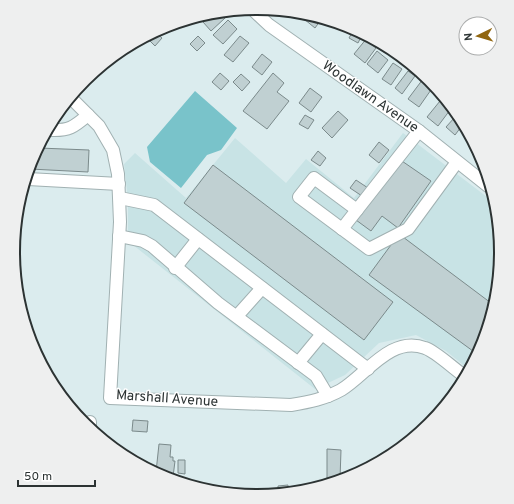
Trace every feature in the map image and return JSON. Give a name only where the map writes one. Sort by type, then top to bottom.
[{"type":"street","name":"Woodlawn Avenue","points":[[258,15],[269,25],[420,131],[483,182]]},
{"type":"street","name":"Marshall Avenue","points":[[74,102],[99,126],[113,150],[119,184],[119,236],[110,398],[291,406],[319,400],[342,389],[388,352],[408,346],[426,348],[460,374]]},
{"type":"street","points":[[54,130],[66,130],[73,128],[88,116]]},
{"type":"street","points":[[342,229],[420,131]]},
{"type":"street","points":[[357,210],[314,178],[299,197],[368,249],[408,229],[457,162]]},
{"type":"street","points":[[32,179],[119,184]]},
{"type":"street","points":[[120,198],[154,205],[368,369]]},
{"type":"street","points":[[119,236],[143,240],[237,316],[316,376],[328,396]]},
{"type":"street","points":[[176,268],[198,239]]},
{"type":"street","points":[[237,316],[262,288]]},
{"type":"street","points":[[298,363],[322,334]]},
{"type":"shaded area","points":[[403,133],[487,197],[492,221],[494,252],[492,283],[486,313],[476,343],[465,366],[446,351],[416,335],[379,343],[345,375],[315,389],[128,241],[128,200],[124,164],[135,153],[186,198],[235,138],[286,183],[306,159],[354,198]]},
{"type":"water","points":[[195,91],[237,128],[221,150],[207,155],[181,188],[150,162],[147,147]]},
{"type":"building","points":[[224,17],[225,18],[211,31],[203,22]]},
{"type":"building","points":[[228,20],[237,29],[223,44],[213,35]]},
{"type":"building","points":[[306,21],[318,23],[315,28]]},
{"type":"building","points":[[351,34],[360,38],[358,43],[349,38]]},
{"type":"building","points":[[159,36],[162,38],[155,46],[150,41]]},
{"type":"building","points":[[198,36],[205,43],[197,51],[190,44]]},
{"type":"building","points":[[240,36],[249,43],[233,62],[224,55]]},
{"type":"building","points":[[365,41],[376,48],[365,63],[354,54]]},
{"type":"building","points":[[377,51],[388,60],[378,73],[367,64]]},
{"type":"building","points":[[262,54],[272,62],[262,75],[252,67]]},
{"type":"building","points":[[393,63],[402,69],[391,85],[382,79]]},
{"type":"building","points":[[408,71],[415,76],[402,94],[395,88]]},
{"type":"building","points":[[220,73],[229,81],[221,90],[212,82]]},
{"type":"building","points":[[273,73],[284,83],[277,92],[289,101],[267,129],[243,111]]},
{"type":"building","points":[[241,74],[250,82],[242,91],[233,82]]},
{"type":"building","points":[[421,81],[430,91],[419,107],[408,99]]},
{"type":"building","points":[[310,88],[322,97],[311,112],[299,103]]},
{"type":"building","points":[[440,102],[448,112],[438,126],[427,117]]},
{"type":"building","points":[[338,111],[348,120],[332,138],[322,128]]},
{"type":"building","points":[[305,115],[314,120],[308,129],[299,124]]},
{"type":"building","points":[[453,119],[459,129],[455,135],[446,127]]},
{"type":"building","points":[[379,142],[389,150],[379,163],[369,155]]},
{"type":"building","points":[[43,148],[89,150],[88,172],[35,169]]},
{"type":"building","points":[[318,151],[326,158],[320,166],[311,160]]},
{"type":"building","points":[[399,159],[431,181],[398,228],[382,216],[371,231],[356,220]]},
{"type":"building","points":[[213,165],[393,302],[364,340],[184,203]]},
{"type":"building","points":[[356,180],[368,188],[362,196],[350,188]]},
{"type":"building","points":[[399,234],[488,301],[486,313],[473,351],[369,275]]},
{"type":"building","points":[[133,420],[148,421],[147,432],[132,431]]},
{"type":"building","points":[[159,444],[171,445],[170,457],[173,457],[173,461],[175,461],[173,473],[157,467]]},
{"type":"building","points":[[327,449],[341,450],[340,474],[327,478]]},
{"type":"building","points":[[178,460],[185,460],[185,474],[178,473]]},
{"type":"building","points":[[288,485],[288,487],[278,488],[278,486]]}]
